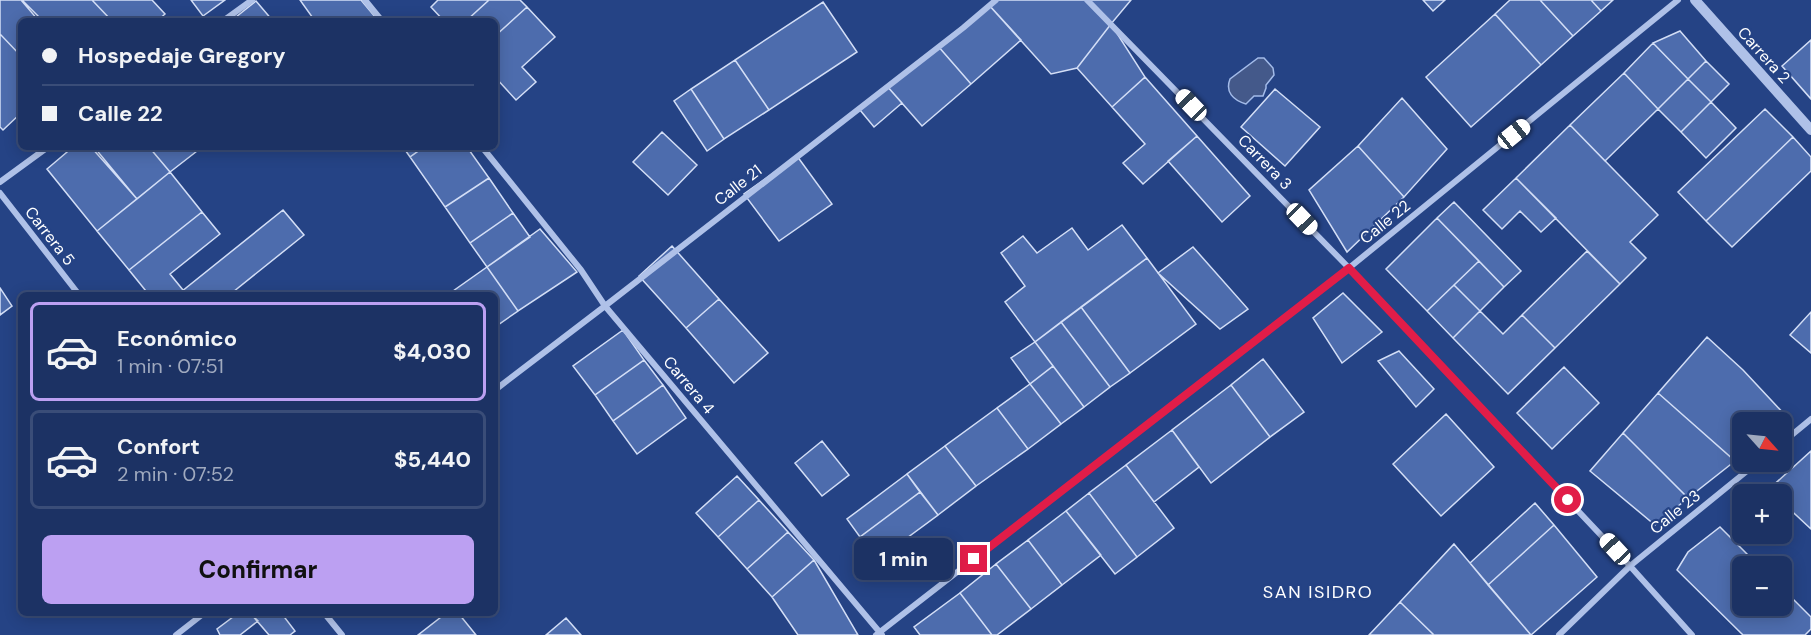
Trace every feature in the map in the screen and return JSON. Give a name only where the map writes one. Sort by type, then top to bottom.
[{"type":"street","points":[[227,18],[252,0]]},
{"type":"street","points":[[365,0],[380,18]]},
{"type":"street","name":"Calle 21","points":[[498,388],[606,306],[996,0]]},
{"type":"street","name":"Carrera 3","points":[[1087,0],[1349,268],[1630,566],[1692,635]]},
{"type":"street","name":"Calle 22","points":[[880,634],[1349,268],[1678,0]]},
{"type":"street","name":"Carrera 2","points":[[1695,0],[1811,130]]},
{"type":"street","points":[[0,182],[44,150]]},
{"type":"street","name":"Carrera 4","points":[[484,150],[581,270],[606,306],[880,634]]},
{"type":"street","name":"Carrera 5","points":[[0,193],[77,292]]},
{"type":"street","points":[[1792,435],[1811,420]]},
{"type":"street","name":"Calle 23","points":[[1559,635],[1630,566],[1746,472]]},
{"type":"street","points":[[176,635],[200,616]]},
{"type":"street","points":[[327,616],[342,635]]},
{"type":"water","points":[[1258,58],[1264,58],[1273,68],[1274,75],[1266,85],[1263,96],[1254,96],[1246,104],[1237,100],[1229,92],[1230,79]]},
{"type":"building","points":[[0,0],[21,0],[36,18],[18,18],[18,53],[0,34]]},
{"type":"building","points":[[22,0],[92,0],[109,18],[40,18]]},
{"type":"building","points":[[92,0],[152,0],[165,14],[160,18],[109,18]]},
{"type":"building","points":[[191,0],[225,0],[203,16]]},
{"type":"building","points":[[300,0],[361,0],[376,18],[313,18]]},
{"type":"building","points":[[438,0],[489,0],[469,18],[441,18],[431,7]]},
{"type":"building","points":[[489,0],[520,0],[527,7],[498,33],[498,18],[469,18]]},
{"type":"building","points":[[996,0],[1087,0],[1111,24],[1077,68],[1051,74],[989,5]]},
{"type":"building","points":[[1087,0],[1131,0],[1111,24]]},
{"type":"building","points":[[1423,0],[1445,0],[1433,11]]},
{"type":"building","points":[[1510,0],[1540,0],[1573,36],[1541,65],[1495,14]]},
{"type":"building","points":[[1540,0],[1591,0],[1601,11],[1573,36]]},
{"type":"building","points":[[1591,0],[1613,0],[1601,11]]},
{"type":"building","points":[[256,1],[270,18],[235,18]]},
{"type":"building","points":[[823,2],[857,52],[769,110],[735,60]]},
{"type":"building","points":[[989,5],[1021,40],[971,84],[938,46]]},
{"type":"building","points":[[527,7],[555,37],[522,67],[536,82],[516,100],[498,80],[498,33]]},
{"type":"building","points":[[1495,14],[1541,65],[1471,127],[1426,77]]},
{"type":"building","points":[[1111,24],[1145,77],[1112,107],[1077,68]]},
{"type":"building","points":[[1680,31],[1706,61],[1688,79],[1653,43]]},
{"type":"building","points":[[0,34],[18,53],[18,116],[3,130],[0,127]]},
{"type":"building","points":[[1811,40],[1811,99],[1782,66]]},
{"type":"building","points":[[1653,43],[1688,79],[1658,109],[1624,73]]},
{"type":"building","points":[[938,46],[971,84],[922,126],[887,86]]},
{"type":"building","points":[[735,60],[769,110],[724,139],[691,89]]},
{"type":"building","points":[[1706,61],[1729,84],[1711,102],[1688,79]]},
{"type":"building","points":[[1624,73],[1658,109],[1605,161],[1570,125]]},
{"type":"building","points":[[1145,77],[1197,136],[1143,184],[1123,163],[1145,144],[1112,107]]},
{"type":"building","points":[[1688,79],[1711,102],[1681,132],[1658,109]]},
{"type":"building","points":[[887,86],[902,103],[874,127],[860,110]]},
{"type":"building","points":[[691,89],[724,139],[707,151],[674,101]]},
{"type":"building","points":[[1275,89],[1320,127],[1285,166],[1241,127]]},
{"type":"building","points":[[1402,98],[1447,149],[1404,197],[1358,146]]},
{"type":"building","points":[[1711,102],[1736,128],[1706,158],[1681,132]]},
{"type":"building","points":[[1765,109],[1793,137],[1706,221],[1678,192]]},
{"type":"building","points":[[1570,125],[1658,215],[1630,242],[1646,258],[1620,284],[1516,178]]},
{"type":"building","points":[[662,132],[697,165],[668,195],[633,162]]},
{"type":"building","points":[[1197,136],[1250,196],[1222,222],[1168,161]]},
{"type":"building","points":[[1793,137],[1811,157],[1811,171],[1732,247],[1706,221]]},
{"type":"building","points":[[1358,146],[1404,197],[1347,252],[1309,190]]},
{"type":"building","points":[[69,150],[94,150],[137,199],[97,231],[47,169]]},
{"type":"building","points":[[96,150],[152,150],[170,172],[137,199]]},
{"type":"building","points":[[152,150],[198,150],[170,172]]},
{"type":"building","points":[[405,150],[420,150],[410,157]]},
{"type":"building","points":[[420,150],[469,150],[489,178],[445,207],[410,157]]},
{"type":"building","points":[[797,156],[832,204],[779,241],[744,194]]},
{"type":"building","points":[[170,172],[202,212],[129,270],[97,231]]},
{"type":"building","points":[[489,178],[513,213],[470,243],[445,207]]},
{"type":"building","points":[[1516,178],[1556,218],[1541,232],[1520,211],[1502,229],[1483,210]]},
{"type":"building","points":[[1454,202],[1521,271],[1504,287],[1437,218]]},
{"type":"building","points":[[283,210],[304,235],[233,292],[181,292]]},
{"type":"building","points":[[202,212],[220,234],[170,274],[183,290],[181,292],[147,292],[129,270]]},
{"type":"building","points":[[513,213],[530,237],[487,267],[470,243]]},
{"type":"building","points":[[1437,218],[1479,261],[1427,311],[1386,269]]},
{"type":"building","points":[[1122,225],[1147,258],[1035,342],[1005,302],[1025,286],[1001,253],[1023,236],[1037,253],[1072,228],[1088,250]]},
{"type":"building","points":[[540,229],[577,272],[518,311],[487,267]]},
{"type":"building","points":[[672,246],[719,299],[686,328],[639,276]]},
{"type":"building","points":[[1193,247],[1248,309],[1220,329],[1158,273]]},
{"type":"building","points":[[1587,251],[1620,284],[1555,348],[1522,315]]},
{"type":"building","points":[[1147,258],[1196,324],[1130,373],[1081,307]]},
{"type":"building","points":[[1479,261],[1504,287],[1480,311],[1454,285]]},
{"type":"building","points":[[487,267],[518,311],[498,325],[498,292],[452,292]]},
{"type":"building","points":[[1454,285],[1480,311],[1453,338],[1427,311]]},
{"type":"building","points":[[0,288],[12,306],[0,315]]},
{"type":"building","points":[[1343,293],[1382,332],[1342,363],[1313,318]]},
{"type":"building","points":[[719,299],[768,353],[734,383],[686,328]]},
{"type":"building","points":[[1081,307],[1130,373],[1110,387],[1061,322]]},
{"type":"building","points":[[1480,311],[1503,334],[1522,315],[1555,348],[1508,394],[1453,338]]},
{"type":"building","points":[[1811,312],[1811,353],[1790,335]]},
{"type":"building","points":[[1061,322],[1110,387],[1084,407],[1035,342]]},
{"type":"building","points":[[623,330],[644,360],[595,395],[573,366]]},
{"type":"building","points":[[1707,337],[1743,370],[1782,412],[1732,412],[1732,458],[1658,393]]},
{"type":"building","points":[[1035,342],[1053,366],[1030,384],[1011,358]]},
{"type":"building","points":[[1399,351],[1434,389],[1416,407],[1378,361]]},
{"type":"building","points":[[1263,359],[1304,412],[1270,437],[1231,385]]},
{"type":"building","points":[[644,360],[663,385],[613,421],[595,395]]},
{"type":"building","points":[[1053,366],[1084,407],[1061,424],[1030,384]]},
{"type":"building","points":[[1564,367],[1599,403],[1552,449],[1517,413]]},
{"type":"building","points":[[1030,384],[1061,424],[1028,449],[997,408]]},
{"type":"building","points":[[663,385],[686,418],[637,454],[613,421]]},
{"type":"building","points":[[1231,385],[1270,437],[1211,483],[1172,430]]},
{"type":"building","points":[[1658,393],[1732,458],[1732,463],[1688,498],[1623,433]]},
{"type":"building","points":[[997,408],[1028,449],[976,486],[945,446]]},
{"type":"building","points":[[1446,414],[1494,467],[1441,516],[1393,464]]},
{"type":"building","points":[[1172,430],[1199,467],[1154,502],[1126,465]]},
{"type":"building","points":[[1623,433],[1688,498],[1655,525],[1590,471]]},
{"type":"building","points":[[822,441],[849,475],[822,496],[795,463]]},
{"type":"building","points":[[945,446],[976,486],[938,515],[907,474]]},
{"type":"building","points":[[1811,451],[1811,529],[1792,511],[1792,484],[1775,484],[1788,472],[1792,472],[1792,468]]},
{"type":"building","points":[[1126,465],[1174,528],[1137,557],[1089,493]]},
{"type":"building","points":[[907,474],[920,492],[860,537],[847,519]]},
{"type":"building","points":[[737,476],[759,500],[718,537],[696,513]]},
{"type":"building","points":[[920,492],[938,515],[877,560],[860,537]]},
{"type":"building","points":[[1089,493],[1137,557],[1115,574],[1066,511]]},
{"type":"building","points":[[759,500],[788,532],[747,569],[718,537]]},
{"type":"building","points":[[1535,503],[1554,525],[1488,585],[1470,563]]},
{"type":"building","points":[[1066,511],[1101,555],[1062,585],[1028,540]]},
{"type":"building","points":[[1554,525],[1597,577],[1531,635],[1488,585]]},
{"type":"building","points":[[1720,527],[1732,539],[1732,544],[1737,544],[1749,556],[1732,556],[1732,616],[1792,616],[1792,598],[1811,617],[1811,629],[1805,635],[1743,635],[1677,570],[1688,552]]},
{"type":"building","points":[[788,532],[814,560],[772,597],[747,569]]},
{"type":"building","points":[[1028,540],[1062,585],[1031,609],[996,564]]},
{"type":"building","points":[[1454,544],[1531,635],[1434,635],[1400,602]]},
{"type":"building","points":[[814,560],[858,635],[798,635],[772,597]]},
{"type":"building","points":[[996,564],[1031,609],[997,635],[992,635],[960,593]]},
{"type":"building","points":[[960,593],[992,635],[920,635],[914,627]]},
{"type":"building","points":[[1400,602],[1434,635],[1369,635]]},
{"type":"building","points":[[234,616],[253,616],[258,621],[240,635],[220,635],[217,629]]},
{"type":"building","points":[[253,616],[284,616],[295,631],[290,635],[269,635]]},
{"type":"building","points":[[442,616],[461,616],[476,635],[418,635]]},
{"type":"building","points":[[566,618],[581,635],[546,635]]},
{"type":"district","name":"SAN ISIDRO","points":[[1318,592]]},
{"type":"route","points":[[974,559],[1349,268],[1568,500]]}]
